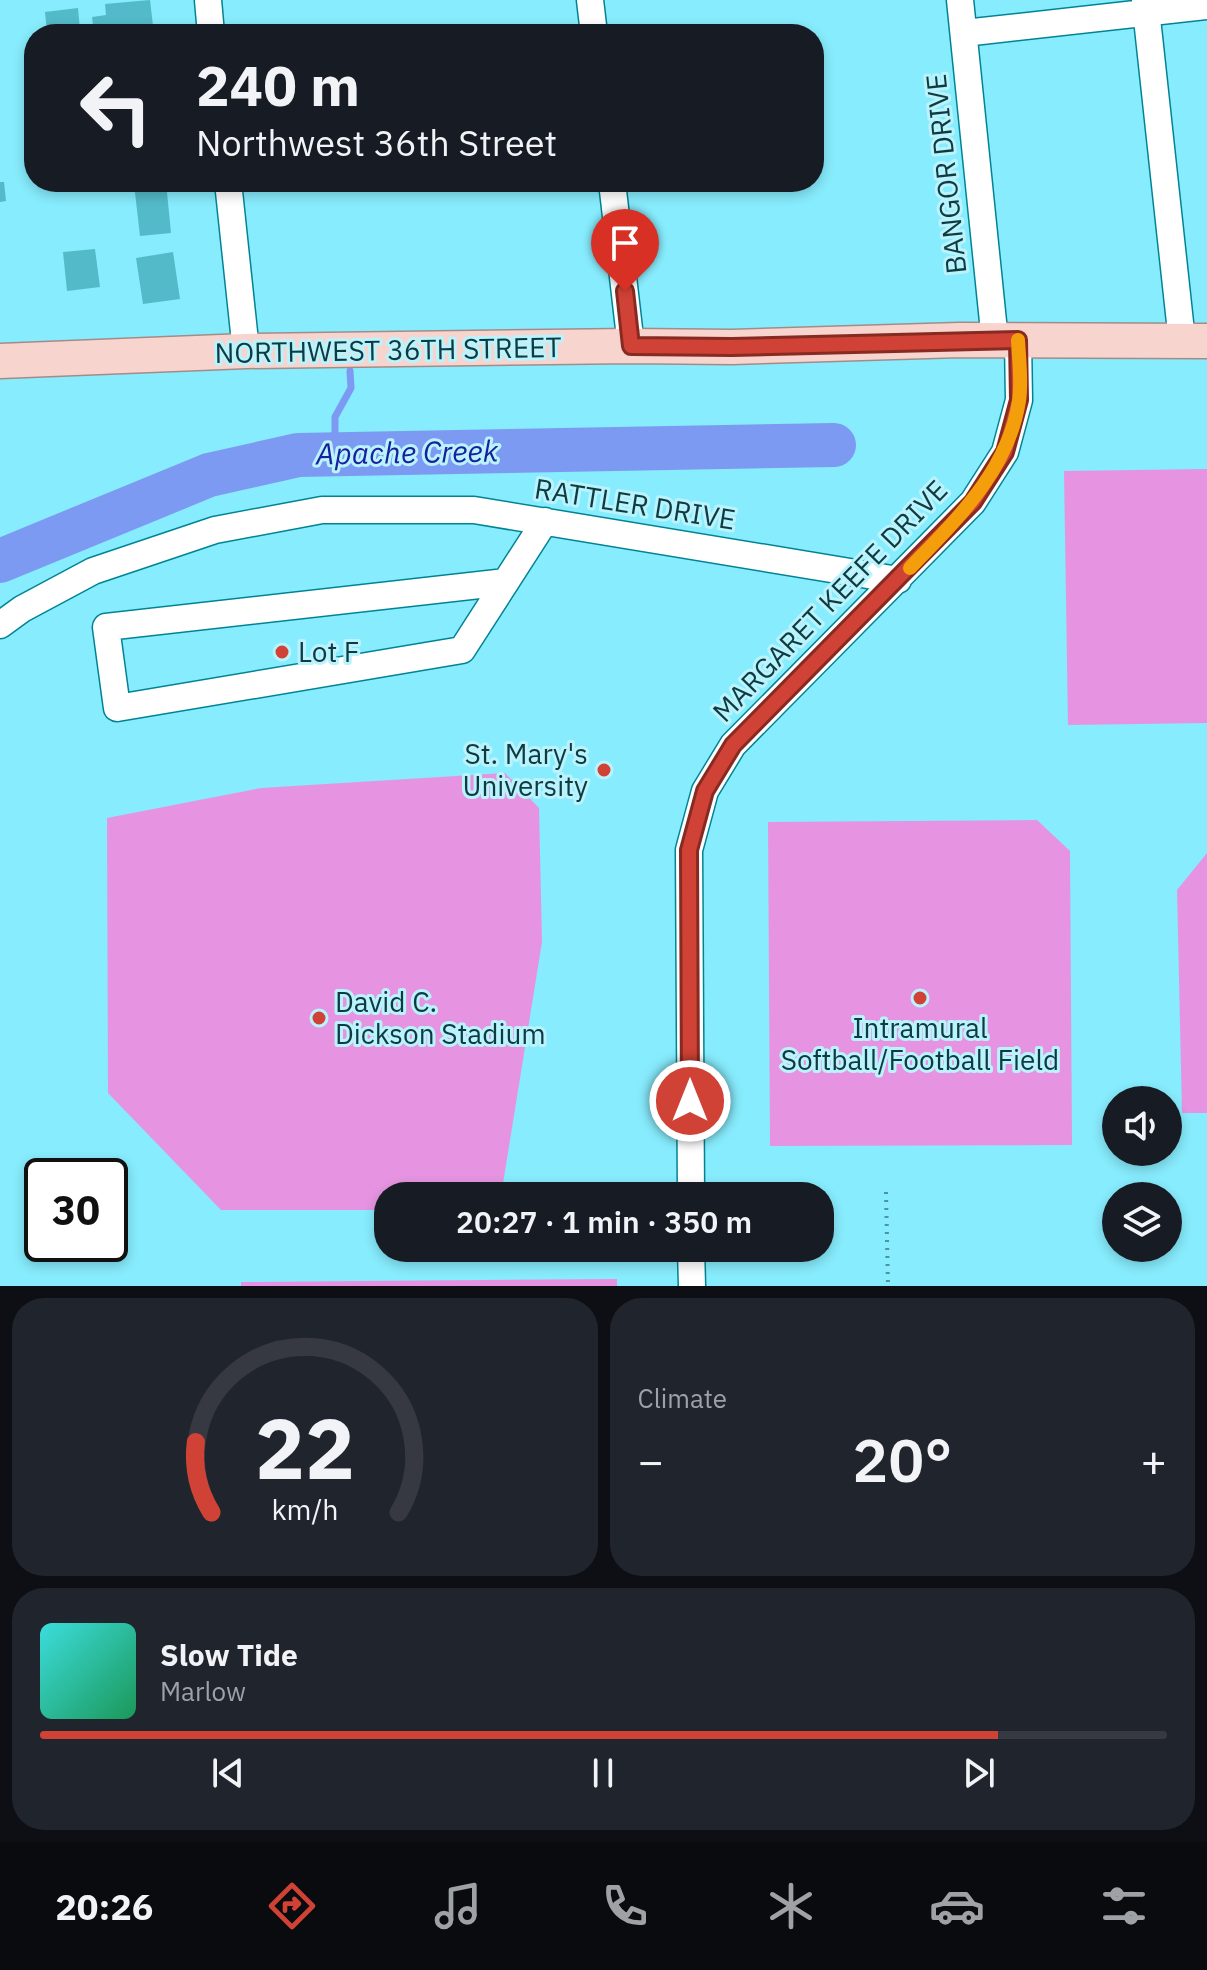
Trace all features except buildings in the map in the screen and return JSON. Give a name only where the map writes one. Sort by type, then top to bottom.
[{"type":"main road","name":"NORTHWEST 36TH STREET","points":[[0,361],[246,351],[732,347],[1007,340],[1194,341]]},
{"type":"street","points":[[208,0],[210,24]]},
{"type":"street","points":[[590,0],[593,24]]},
{"type":"street","name":"BANGOR DRIVE","points":[[960,0],[1007,340]]},
{"type":"street","points":[[964,33],[1146,6],[1207,6]]},
{"type":"street","points":[[1146,6],[1194,341]]},
{"type":"street","points":[[229,192],[246,351]]},
{"type":"street","points":[[613,192],[631,346]]},
{"type":"street","name":"MARGARET KEEFE DRIVE","points":[[691,1182],[689,850],[705,791],[733,745],[973,502],[1005,452],[1019,400],[1007,340]]},
{"type":"street","name":"RATTLER DRIVE","points":[[0,625],[22,609],[93,571],[215,530],[322,510],[474,510],[898,580]]},
{"type":"street","points":[[506,582],[106,627],[117,708],[462,650],[506,582],[545,521]]},
{"type":"street","points":[[691,1262],[692,1286]]},
{"type":"path","points":[[886,1192],[888,1286]]},
{"type":"shaded area","points":[[1207,469],[1207,723],[1068,725],[1064,471]]},
{"type":"shaded area","name":"David C. Dickson Stadium","points":[[505,773],[539,808],[542,942],[503,1182],[374,1182],[374,1210],[221,1210],[108,1093],[107,818],[261,788]]},
{"type":"shaded area","name":"Intramural Softball/Football Field","points":[[1037,820],[1070,851],[1072,1145],[770,1146],[768,822]]},
{"type":"shaded area","points":[[1207,853],[1207,1113],[1182,1113],[1177,890]]},
{"type":"shaded area","points":[[617,1279],[617,1286],[241,1286],[241,1282]]},
{"type":"waterway","points":[[335,454],[335,417],[351,388],[350,371]]},
{"type":"waterway","name":"Apache Creek","points":[[0,561],[209,475],[298,455],[834,445]]},
{"type":"slow traffic","points":[[910,568],[973,502],[1005,452],[1019,400],[1018,340]]},
{"type":"place","name":"Lot F","points":[[282,652]]},
{"type":"place","name":"St. Mary's University","points":[[604,770]]},
{"type":"place","name":"Intramural Softball/Football Field","points":[[920,998]]},
{"type":"place","name":"David C. Dickson Stadium","points":[[319,1018]]},
{"type":"route","points":[[625,291],[631,346],[732,347],[1018,340],[1019,400],[1005,452],[973,502],[733,745],[705,791],[689,850],[690,1101]]}]
